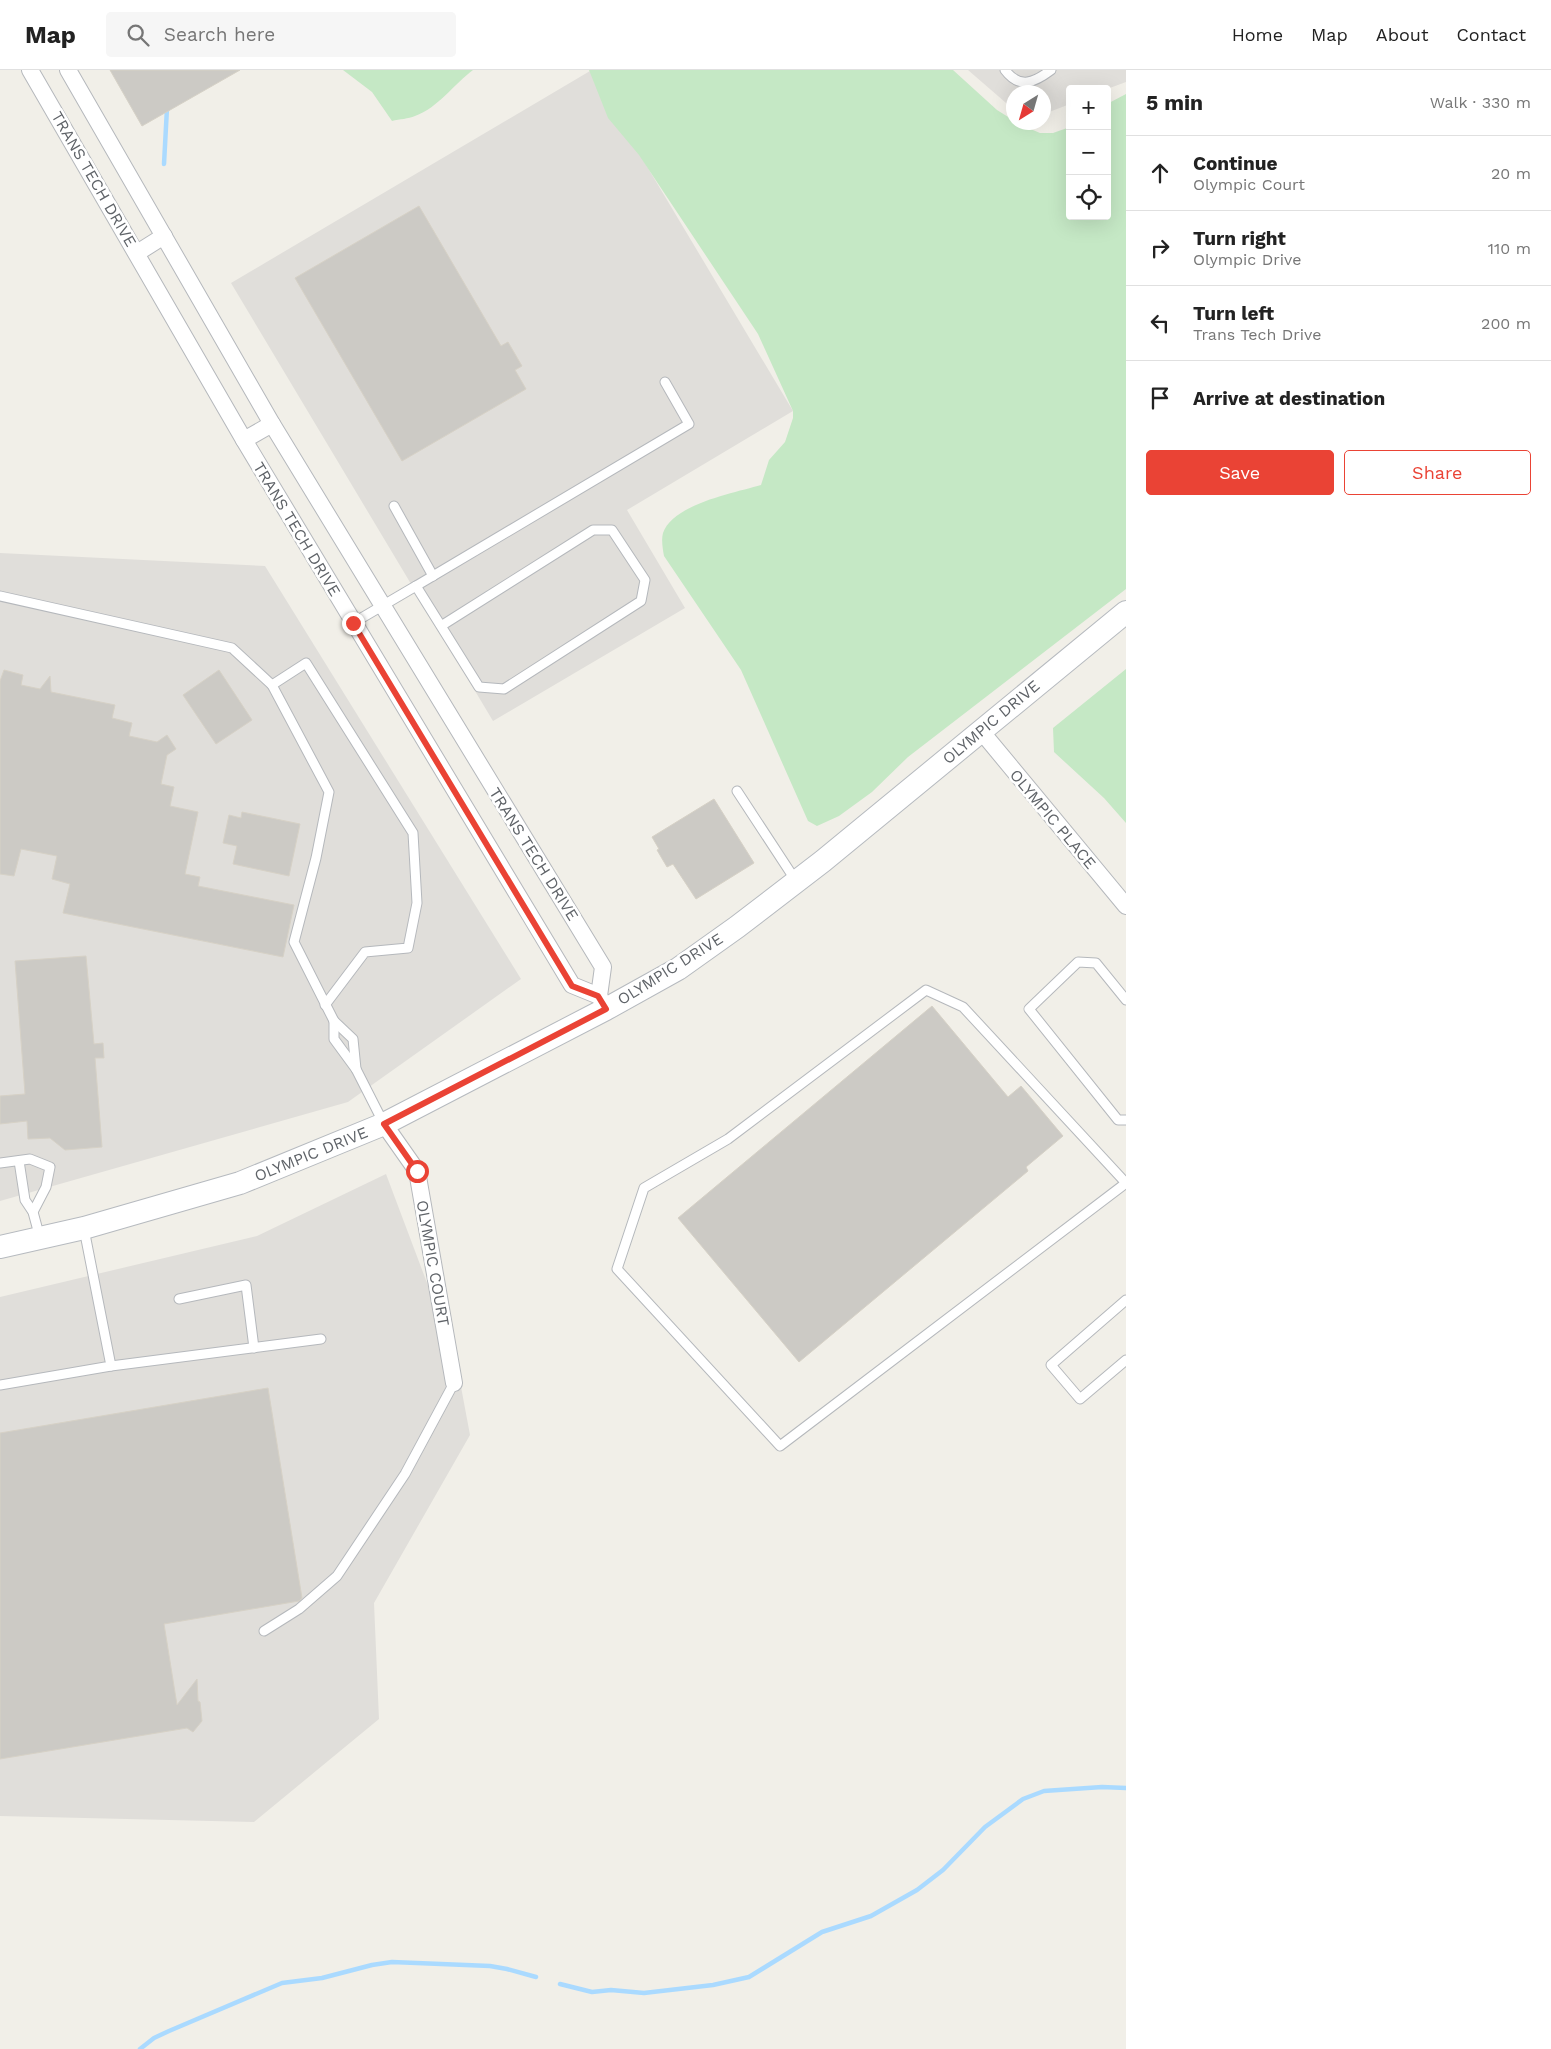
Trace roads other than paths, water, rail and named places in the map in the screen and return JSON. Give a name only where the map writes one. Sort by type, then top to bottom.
[{"type":"street","name":"TRANS TECH DRIVE","points":[[30,70],[244,440],[572,986],[602,1002],[603,967],[272,424],[68,70]]},
{"type":"street","points":[[137,253],[164,236]]},
{"type":"street","points":[[244,440],[272,424]]},
{"type":"street","name":"OLYMPIC DRIVE","points":[[0,1247],[84,1228],[240,1183],[384,1124],[602,1002],[678,969],[737,928],[796,882],[1126,612]]},
{"type":"street","name":"OLYMPIC PLACE","points":[[981,731],[1126,906]]},
{"type":"street","name":"OLYMPIC COURT","points":[[384,1124],[417,1171],[454,1382]]},
{"type":"lane","points":[[1005,70],[1014,79],[1026,82],[1037,81],[1051,70]]},
{"type":"lane","points":[[353,623],[688,424],[665,382]]},
{"type":"lane","points":[[394,506],[433,576]]},
{"type":"lane","points":[[416,586],[479,687],[504,690],[641,601],[645,580],[612,530],[593,530],[441,626]]},
{"type":"lane","points":[[0,596],[232,648],[272,685],[329,792],[316,858],[294,942],[334,1021],[353,1039],[356,1069]]},
{"type":"lane","points":[[272,685],[306,663],[413,833],[418,903],[408,948],[365,952],[325,1004]]},
{"type":"lane","points":[[737,791],[796,882]]},
{"type":"lane","points":[[1126,1000],[1096,963],[1078,962],[1029,1009],[1118,1120],[1126,1120]]},
{"type":"lane","points":[[926,990],[963,1007],[1126,1183],[780,1446],[617,1269],[644,1188],[728,1139],[926,990]]},
{"type":"lane","points":[[334,1021],[334,1039],[356,1069],[384,1124]]},
{"type":"lane","points":[[0,1163],[30,1159],[50,1167],[46,1187],[33,1212]]},
{"type":"lane","points":[[19,1161],[25,1200],[33,1212],[40,1238]]},
{"type":"lane","points":[[84,1228],[111,1366]]},
{"type":"lane","points":[[179,1299],[246,1285],[254,1348]]},
{"type":"lane","points":[[1126,1300],[1051,1365],[1080,1399],[1126,1360]]},
{"type":"lane","points":[[0,1385],[111,1366],[321,1339]]},
{"type":"lane","points":[[264,1631],[299,1609],[337,1576],[405,1474],[454,1382]]},
{"type":"waterway","points":[[164,164],[167,108]]},
{"type":"waterway","points":[[560,1984],[592,1992],[611,1990],[644,1993],[713,1985],[749,1977],[822,1932],[871,1916],[917,1890],[943,1870],[985,1827],[1023,1799],[1044,1791],[1102,1787],[1126,1788]]},
{"type":"waterway","points":[[140,2049],[154,2038],[169,2031],[282,1983],[322,1978],[372,1965],[392,1962],[490,1966],[536,1977]]}]
